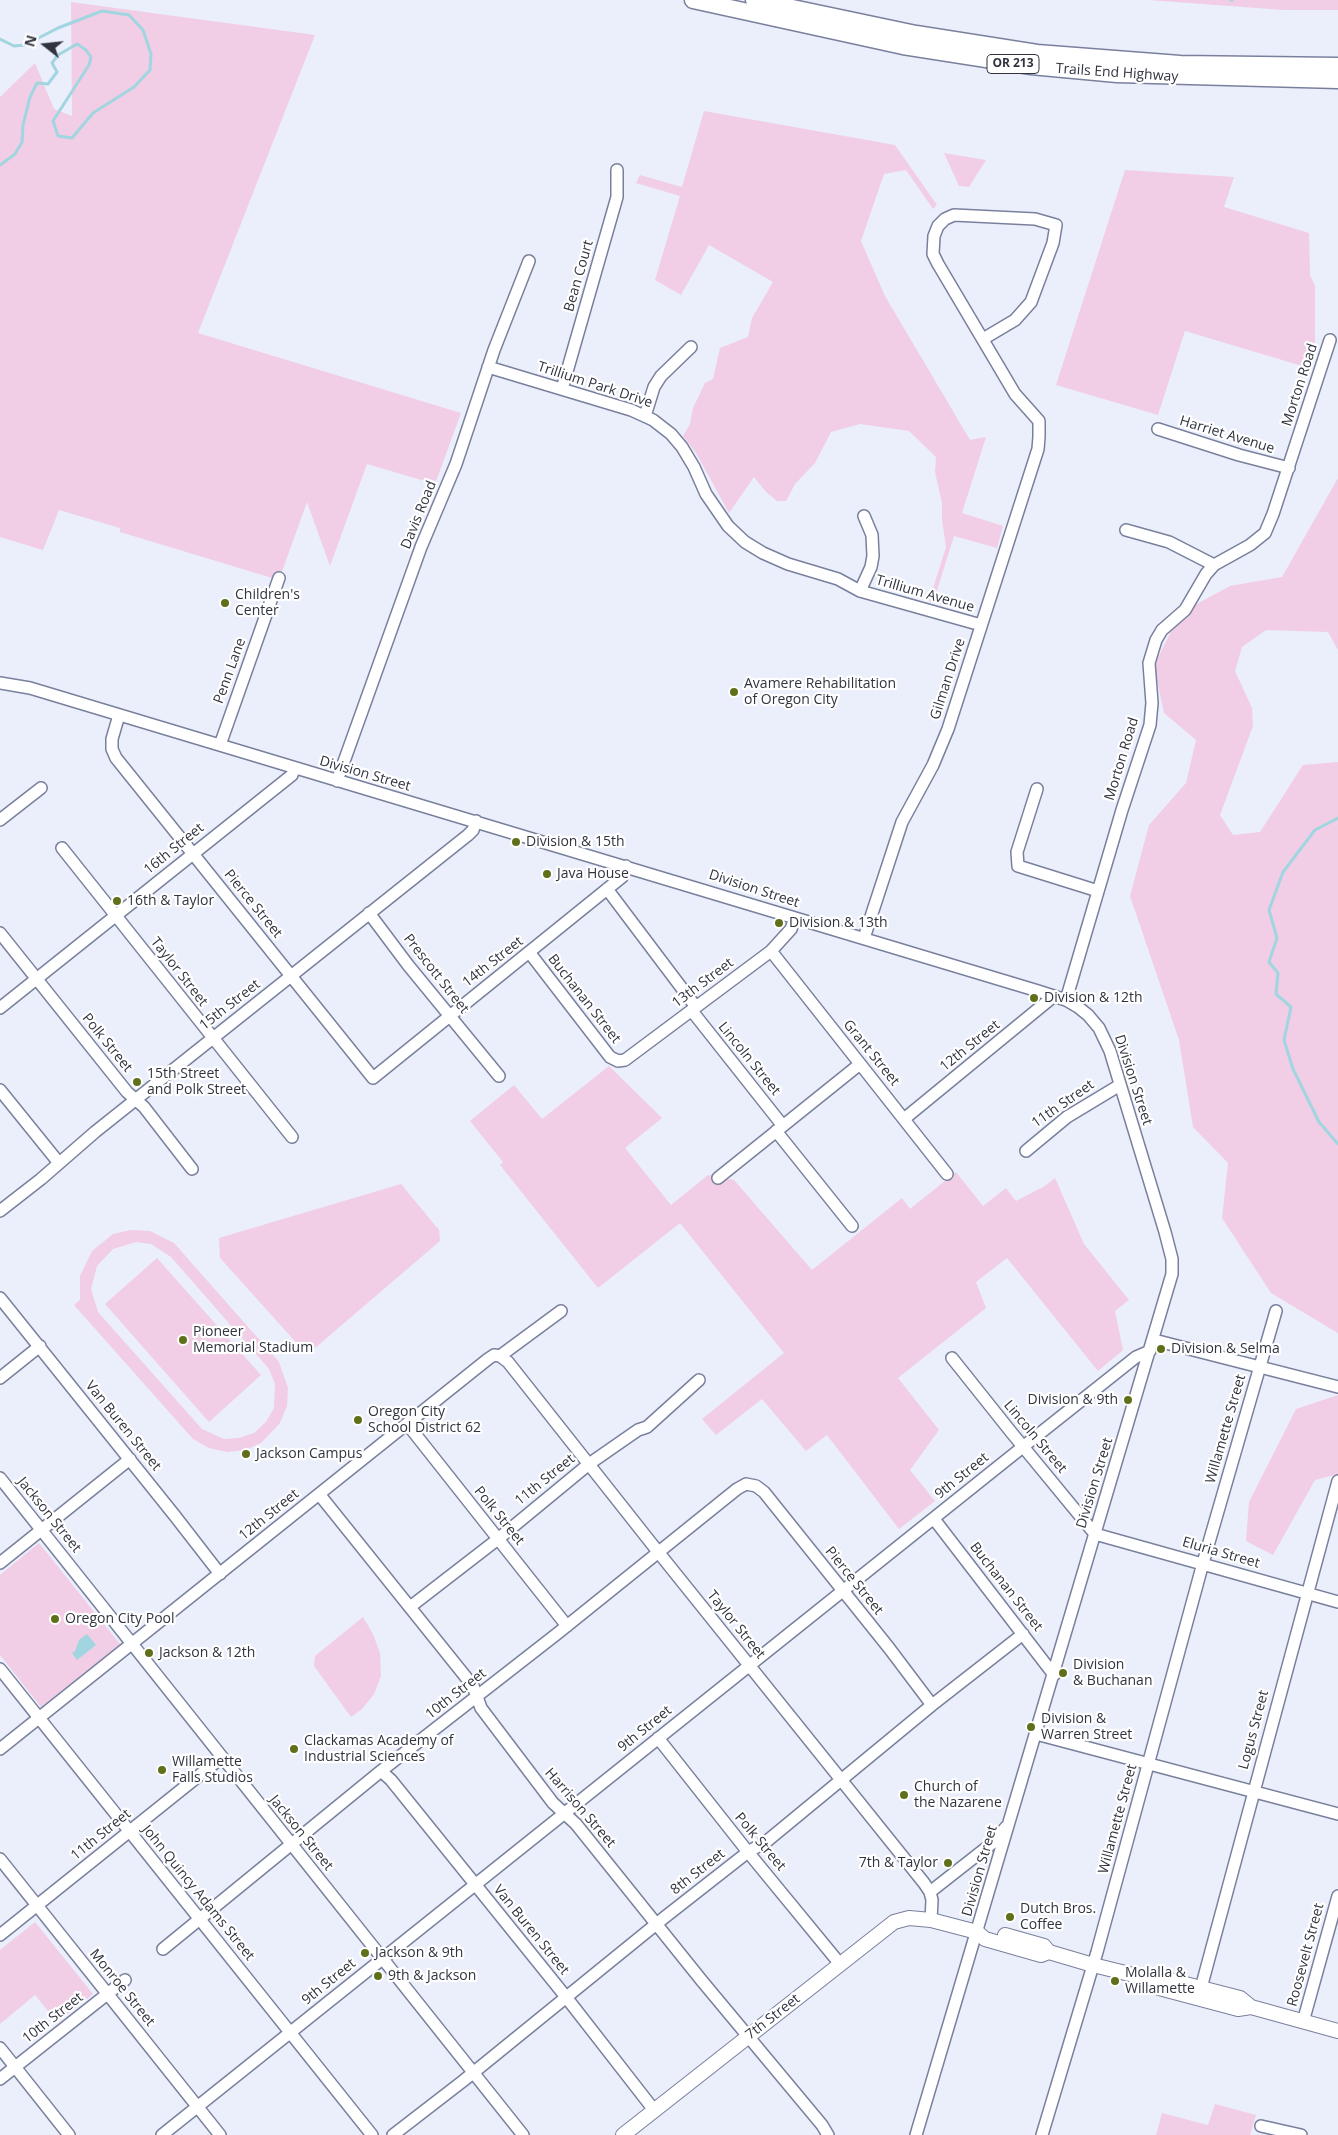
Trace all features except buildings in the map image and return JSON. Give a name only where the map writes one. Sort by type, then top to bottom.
[{"type":"highway","name":"Trails End Highway","points":[[693,0],[904,46],[1031,66],[1117,74],[1338,80]]},
{"type":"highway","name":"Trails End Highway","points":[[754,0],[916,34],[1037,53],[1180,64],[1338,66]]},
{"type":"main road","name":"7th Street","points":[[623,2135],[894,1922],[909,1918],[931,1920],[977,1932],[988,1930],[1044,1946],[1049,1952],[1150,1979]]},
{"type":"main road","points":[[1150,1979],[1162,1978],[1240,1998],[1251,2007],[1338,2031]]},
{"type":"main road","points":[[1150,1979],[1159,1988],[1238,2009],[1251,2007]]},
{"type":"street","name":"Bean Court","points":[[562,390],[617,198],[617,170]]},
{"type":"street","points":[[954,215],[1043,220],[1056,225],[1053,244],[1031,302],[1015,320],[983,339],[934,254],[934,236],[938,226],[945,219],[954,215]]},
{"type":"street","name":"Davis Road","points":[[338,781],[421,547],[456,464],[488,367],[529,262]]},
{"type":"street","name":"Gilman Drive","points":[[864,938],[902,822],[942,747],[1038,449],[1038,421],[1016,394],[983,339]]},
{"type":"street","name":"Morton Road","points":[[1066,1000],[1150,725],[1152,703],[1149,663],[1152,651],[1162,630],[1184,610],[1206,574],[1214,565],[1262,536],[1273,514],[1289,468],[1330,340]]},
{"type":"street","points":[[645,416],[654,387],[661,376],[691,347]]},
{"type":"street","name":"Trillium Park Drive","points":[[488,367],[645,416],[671,434],[682,447],[694,467],[706,494],[728,526],[745,542],[780,561],[830,576],[860,590]]},
{"type":"street","name":"Harriet Avenue","points":[[1158,429],[1239,455],[1289,468]]},
{"type":"street","points":[[860,590],[871,567],[873,556],[872,535],[864,516]]},
{"type":"street","points":[[1126,530],[1169,542],[1214,565]]},
{"type":"street","name":"Penn Lane","points":[[220,745],[279,578]]},
{"type":"street","name":"Trillium Avenue","points":[[860,590],[981,625]]},
{"type":"street","name":"Division Street","points":[[0,683],[19,685],[1054,996],[1066,1000],[1085,1012],[1099,1028],[1110,1051],[1166,1232],[1173,1267],[1168,1293],[917,2135]]},
{"type":"street","name":"Pierce Street","points":[[119,715],[112,739],[112,750],[116,758],[373,1078]]},
{"type":"street","name":"16th Street","points":[[0,1008],[292,775],[294,768]]},
{"type":"street","points":[[0,820],[41,788]]},
{"type":"street","points":[[1037,789],[1017,852],[1018,866],[1098,891]]},
{"type":"street","name":"15th Street","points":[[0,1211],[212,1038],[468,835],[473,830],[476,821]]},
{"type":"street","name":"Taylor Street","points":[[62,848],[292,1137]]},
{"type":"street","name":"14th Street","points":[[373,1078],[622,877],[626,866]]},
{"type":"street","name":"Lincoln Street","points":[[607,889],[852,1226]]},
{"type":"street","name":"Prescott Street","points":[[369,914],[499,1076]]},
{"type":"street","name":"13th Street","points":[[618,1061],[624,1060],[770,951],[792,929],[795,918]]},
{"type":"street","name":"Polk Street","points":[[0,933],[126,1092],[144,1107],[192,1169]]},
{"type":"street","name":"Grant Street","points":[[770,951],[947,1174]]},
{"type":"street","name":"Buchanan Street","points":[[529,952],[610,1057],[618,1061]]},
{"type":"street","name":"12th Street","points":[[904,1119],[1054,996]]},
{"type":"street","points":[[718,1178],[860,1064]]},
{"type":"street","name":"11th Street","points":[[1026,1151],[1067,1117],[1120,1085]]},
{"type":"street","points":[[0,1090],[59,1163]]},
{"type":"street","name":"Van Buren Street","points":[[0,1298],[220,1574]]},
{"type":"street","name":"12th Street","points":[[0,1749],[408,1425],[490,1357],[500,1356],[560,1311]]},
{"type":"street","name":"Willamette Street","points":[[1042,2135],[1093,1965],[1203,1564],[1276,1311]]},
{"type":"street","points":[[0,1378],[40,1346]]},
{"type":"street","points":[[1152,1346],[1260,1366],[1338,1387]]},
{"type":"street","name":"9th Street","points":[[162,2135],[1024,1446],[1152,1346]]},
{"type":"street","name":"Taylor Street","points":[[500,1356],[508,1362],[658,1553],[750,1665],[930,1892]]},
{"type":"street","name":"Lincoln Street","points":[[952,1358],[1095,1534]]},
{"type":"street","name":"11th Street","points":[[410,1606],[498,1539],[588,1464],[638,1430],[647,1427],[699,1380]]},
{"type":"street","name":"Polk Street","points":[[408,1425],[567,1626]]},
{"type":"street","points":[[0,1563],[130,1460]]},
{"type":"street","name":"Jackson Street","points":[[0,1478],[523,2135]]},
{"type":"street","name":"Logus Street","points":[[1201,1988],[1338,1481]]},
{"type":"street","name":"Pierce Street","points":[[746,1484],[756,1486],[764,1492],[932,1705]]},
{"type":"street","name":"10th Street","points":[[163,1949],[381,1771],[567,1626],[736,1489],[746,1484]]},
{"type":"street","name":"Harrison Street","points":[[319,1494],[473,1686],[481,1708],[521,1762],[556,1806],[566,1812],[822,2125],[828,2135]]},
{"type":"street","name":"Buchanan Street","points":[[934,1519],[1054,1675]]},
{"type":"street","name":"Eluria Street","points":[[1095,1534],[1338,1602]]},
{"type":"street","name":"8th Street","points":[[393,2135],[473,2073],[657,1923],[748,1852],[767,1840],[932,1705],[1023,1634]]},
{"type":"street","name":"John Quincy Adams Street","points":[[0,1669],[372,2135]]},
{"type":"street","points":[[1036,1734],[1338,1814]]},
{"type":"street","name":"Polk Street","points":[[658,1738],[840,1964]]},
{"type":"street","name":"11th Street","points":[[0,1936],[221,1758]]},
{"type":"street","name":"Van Buren Street","points":[[381,1771],[391,1780],[475,1884],[654,2110]]},
{"type":"street","points":[[931,1920],[932,1900],[930,1892],[995,1841],[1010,1822]]},
{"type":"street","name":"Monroe Street","points":[[0,1860],[220,2135]]},
{"type":"street","name":"Roosevelt Street","points":[[1304,2022],[1338,1896]]},
{"type":"street","name":"10th Street","points":[[0,2078],[125,1980]]},
{"type":"street","points":[[0,2048],[69,2135]]},
{"type":"street","points":[[1261,2126],[1301,2135]]},
{"type":"shaded area","points":[[1148,0],[1338,0],[1338,10],[1284,10]]},
{"type":"shaded area","points":[[71,2],[315,35],[198,333],[461,413],[435,484],[367,464],[330,566],[307,502],[279,580],[120,532],[120,528],[59,510],[43,550],[0,537],[0,97],[35,63],[54,109],[72,116]]},
{"type":"shaded area","points":[[704,111],[895,145],[937,205],[933,209],[906,170],[884,174],[861,241],[885,296],[970,440],[986,437],[962,513],[1003,526],[997,548],[954,536],[933,603],[929,601],[946,547],[942,520],[942,503],[935,472],[936,457],[909,431],[860,424],[831,432],[815,463],[795,484],[786,501],[777,501],[766,492],[754,477],[729,513],[696,453],[683,436],[690,424],[693,408],[705,383],[713,379],[720,348],[748,337],[752,318],[773,282],[709,245],[681,295],[655,280],[680,196],[636,183],[640,175],[682,187]]},
{"type":"shaded area","points":[[944,153],[986,160],[969,187],[959,186]]},
{"type":"shaded area","points":[[1125,170],[1234,177],[1224,207],[1309,233],[1310,275],[1315,286],[1315,348],[1309,368],[1185,331],[1158,415],[1056,385]]},
{"type":"shaded area","points":[[1338,478],[1338,650],[1328,632],[1266,630],[1242,647],[1235,671],[1252,708],[1253,726],[1220,815],[1233,835],[1260,832],[1303,765],[1338,762],[1338,1333],[1271,1293],[1222,1218],[1228,1163],[1193,1127],[1179,1040],[1130,896],[1149,825],[1186,783],[1196,740],[1164,713],[1154,666],[1180,613],[1230,586],[1282,577]]},
{"type":"shaded area","points":[[609,1066],[662,1118],[625,1148],[671,1205],[708,1175],[734,1180],[812,1270],[902,1198],[910,1209],[956,1172],[983,1206],[1006,1188],[1016,1201],[1045,1186],[1055,1178],[1084,1244],[1129,1300],[1115,1311],[1123,1350],[1098,1371],[1007,1258],[976,1282],[986,1308],[898,1378],[939,1430],[910,1470],[935,1501],[899,1529],[827,1435],[806,1451],[762,1399],[716,1435],[702,1419],[784,1353],[680,1223],[598,1288],[500,1165],[503,1162],[470,1121],[514,1085],[542,1119]]},
{"type":"shaded area","points":[[401,1184],[439,1230],[440,1241],[315,1348],[302,1349],[220,1258],[219,1238]]},
{"type":"shaded area","points":[[131,1230],[150,1231],[174,1243],[279,1362],[288,1388],[287,1406],[280,1423],[261,1443],[245,1450],[227,1452],[209,1448],[193,1439],[74,1305],[80,1300],[80,1276],[92,1251],[113,1234]],"holes":[[[136,1242],[151,1244],[171,1257],[269,1369],[275,1384],[274,1408],[266,1422],[254,1433],[239,1438],[224,1439],[202,1429],[98,1312],[91,1289],[97,1266],[113,1249]]]},
{"type":"shaded area","points":[[157,1258],[261,1375],[209,1422],[105,1304]]},
{"type":"shaded area","points":[[1338,1395],[1338,1474],[1315,1480],[1273,1555],[1246,1541],[1249,1502],[1296,1409]]},
{"type":"shaded area","name":"Oregon City Pool","points":[[39,1543],[120,1644],[41,1707],[0,1655],[0,1575]]},
{"type":"shaded area","points":[[363,1617],[373,1634],[380,1653],[381,1676],[374,1694],[362,1709],[351,1717],[314,1666],[315,1656]]},
{"type":"shaded area","points":[[35,1922],[93,1994],[57,2022],[35,1995],[0,2024],[0,1950]]},
{"type":"shaded area","points":[[1215,2104],[1256,2115],[1250,2135],[1156,2135],[1162,2113],[1208,2125]]},
{"type":"water","name":"Oregon City Pool","points":[[87,1634],[96,1645],[77,1660],[72,1653],[75,1651],[79,1640]]},
{"type":"waterway","points":[[0,39],[14,46],[25,45],[58,28],[102,11],[129,15],[143,30],[151,54],[150,70],[134,87],[93,113],[72,138],[58,136],[53,121],[89,65],[91,57],[86,50],[77,44],[58,55],[52,63],[57,72],[48,84],[37,83],[30,97],[23,125],[22,142],[15,154],[0,165]]},
{"type":"waterway","points":[[1338,818],[1315,830],[1283,872],[1269,910],[1277,938],[1269,962],[1278,973],[1276,994],[1291,1007],[1284,1040],[1293,1069],[1319,1122],[1338,1144]]},
{"type":"place","name":"Children's Center","points":[[225,603]]},
{"type":"place","name":"Avamere Rehabilitation of Oregon City","points":[[734,692]]},
{"type":"place","name":"Division & 15th","points":[[516,842]]},
{"type":"place","name":"Java House","points":[[547,874]]},
{"type":"place","name":"16th & Taylor","points":[[117,901]]},
{"type":"place","name":"Division & 13th","points":[[779,923]]},
{"type":"place","name":"Division & 12th","points":[[1034,998]]},
{"type":"place","name":"15th Street and Polk Street","points":[[137,1082]]},
{"type":"place","name":"Pioneer Memorial Stadium","points":[[183,1340]]},
{"type":"place","name":"Division & Selma","points":[[1161,1349]]},
{"type":"place","name":"Division & 9th","points":[[1128,1400]]},
{"type":"place","name":"Oregon City School District 62","points":[[358,1420]]},
{"type":"place","name":"Jackson Campus","points":[[246,1454]]},
{"type":"place","name":"Oregon City Pool","points":[[55,1619]]},
{"type":"place","name":"Jackson & 12th","points":[[149,1653]]},
{"type":"place","name":"Division & Buchanan","points":[[1063,1673]]},
{"type":"place","name":"Division & Warren Street","points":[[1031,1727]]},
{"type":"place","name":"Clackamas Academy of Industrial Sciences","points":[[294,1749]]},
{"type":"place","name":"Willamette Falls Studios","points":[[162,1770]]},
{"type":"place","name":"Church of the Nazarene","points":[[904,1795]]},
{"type":"place","name":"7th & Taylor","points":[[948,1863]]},
{"type":"place","name":"Dutch Bros. Coffee","points":[[1010,1917]]},
{"type":"place","name":"Jackson & 9th","points":[[365,1953]]},
{"type":"place","name":"9th & Jackson","points":[[378,1976]]},
{"type":"place","name":"Molalla & Willamette","points":[[1115,1981]]}]
